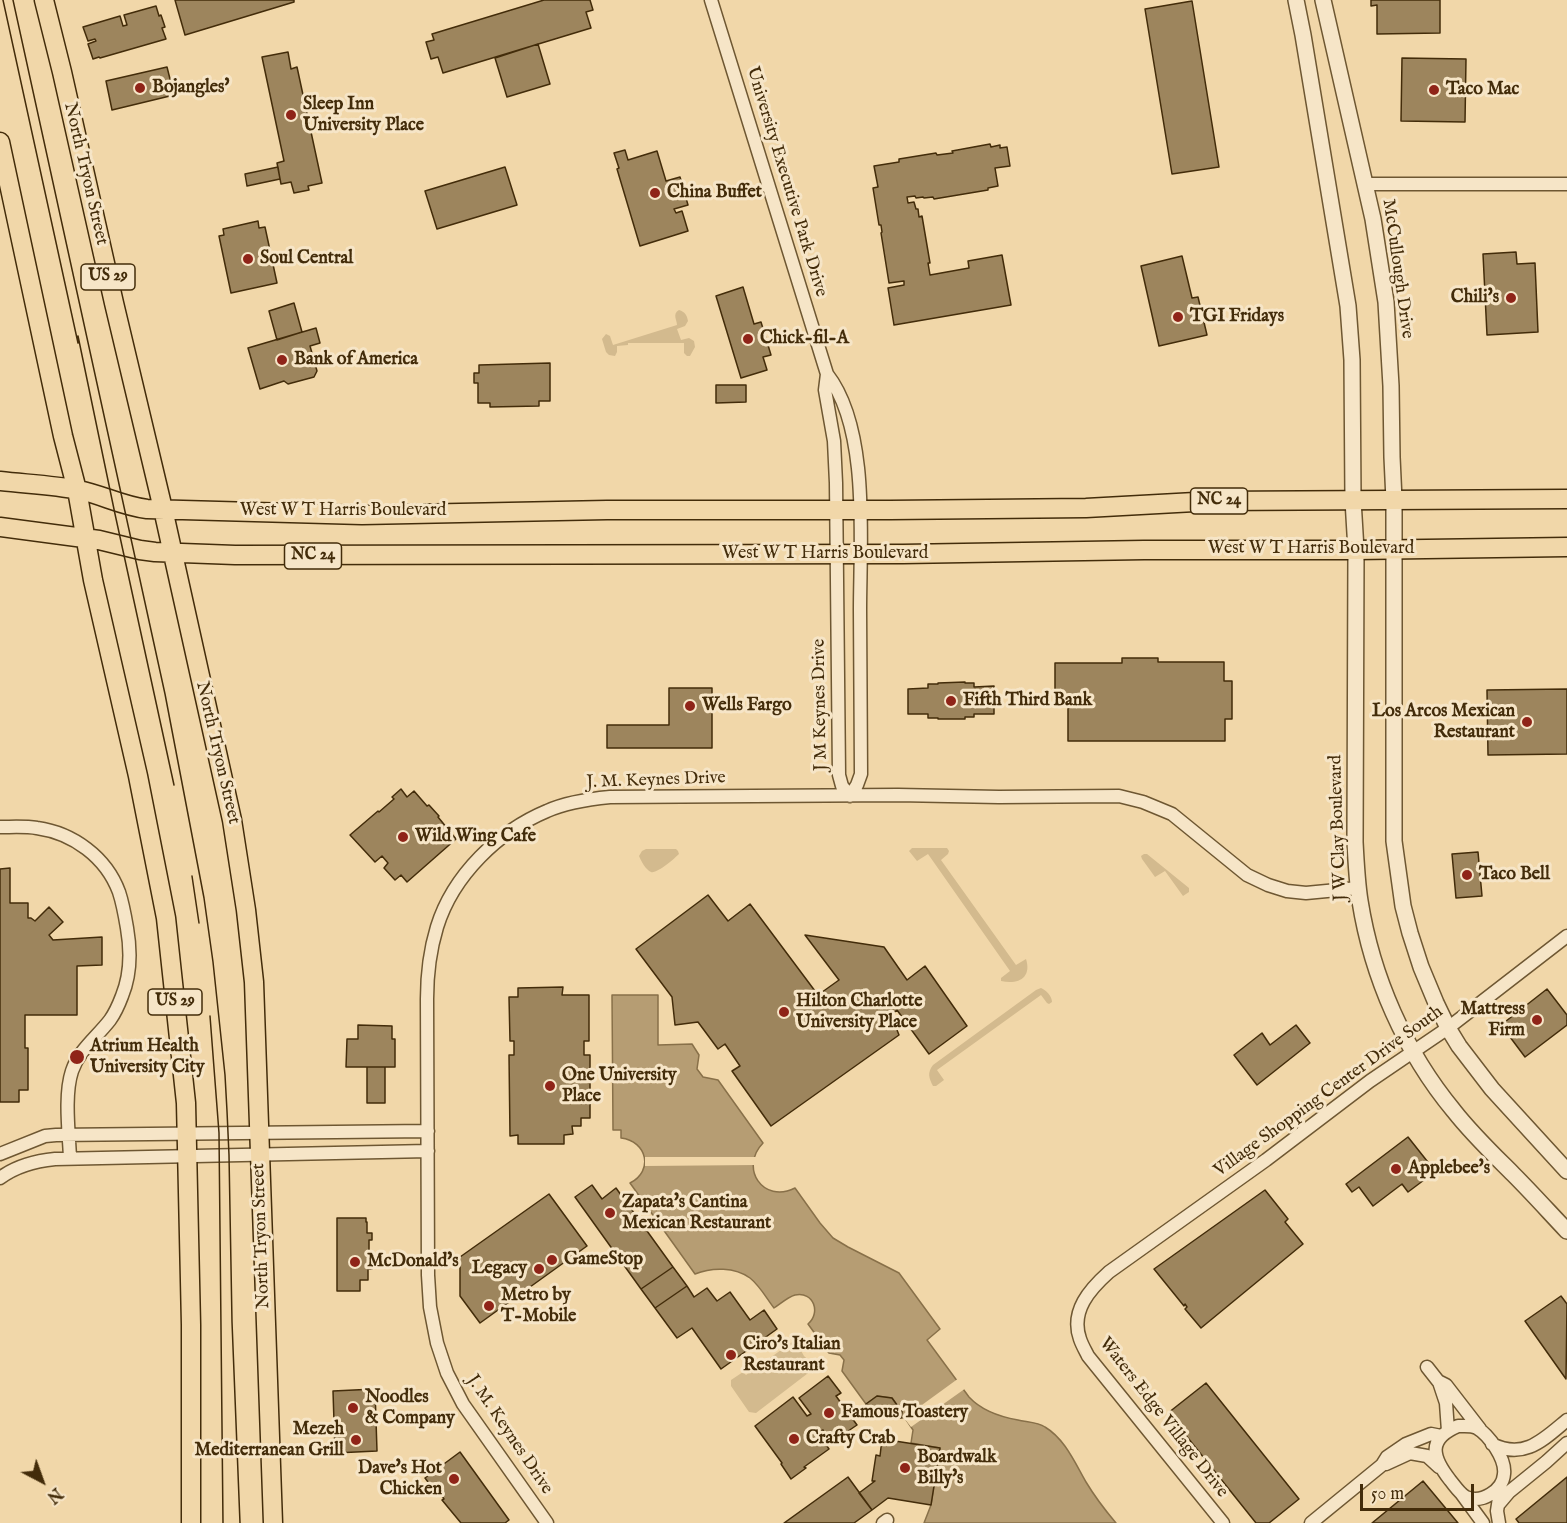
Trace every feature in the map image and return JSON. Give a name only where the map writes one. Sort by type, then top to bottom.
[{"type":"main road","name":"North Tryon Street","points":[[44,0],[163,509],[236,840],[254,982],[273,1523]]},
{"type":"main road","name":"US 29","points":[[0,142],[77,490],[85,538],[138,776],[166,918],[186,1103],[191,1325],[191,1523]]},
{"type":"main road","name":"NC 24","points":[[0,481],[77,490],[133,507],[163,509]]},
{"type":"main road","name":"West W T Harris Boulevard","points":[[163,509],[362,514],[607,510],[1086,508],[1202,501],[1567,499]]},
{"type":"main road","name":"NC 24","points":[[0,526],[85,538]]},
{"type":"main road","name":"West W T Harris Boulevard","points":[[85,538],[140,550],[172,553],[279,556],[903,555],[1144,550],[1567,547]]},
{"type":"street","name":"University Executive Park Drive","points":[[711,0],[827,374],[842,399],[852,434],[857,456],[861,554]]},
{"type":"street","points":[[1296,0],[1304,35],[1348,306],[1352,360],[1353,500]]},
{"type":"street","name":"McCullough Drive","points":[[1323,0],[1373,219],[1386,302],[1391,386],[1394,549]]},
{"type":"street","points":[[1364,184],[1567,184]]},
{"type":"street","name":"University Executive Park Drive","points":[[827,374],[825,390],[834,441],[837,510]]},
{"type":"street","name":"J W Clay Boulevard","points":[[1353,500],[1356,550],[1355,842],[1358,888],[1375,967],[1393,1013],[1426,1072],[1453,1110],[1567,1230]]},
{"type":"street","name":"J M Keynes Drive","points":[[837,510],[839,775],[842,786],[850,796]]},
{"type":"street","points":[[1394,549],[1394,841],[1403,906],[1410,933],[1421,968],[1448,1028],[1459,1046],[1492,1089],[1567,1171]]},
{"type":"street","points":[[850,796],[861,774],[861,554]]},
{"type":"street","name":"J. M. Keynes Drive","points":[[547,1523],[463,1404],[453,1385],[440,1354],[429,1297],[427,984],[432,945],[441,918],[460,881],[481,856],[500,839],[518,826],[548,810],[572,803],[610,797],[1108,796],[1127,798],[1155,806],[1172,814],[1247,875],[1268,885],[1287,891],[1306,893],[1358,888]]},
{"type":"street","points":[[0,827],[28,827],[51,831],[75,840],[94,855],[108,871],[119,891],[124,914],[130,952],[126,987],[110,1020],[82,1052],[72,1071],[69,1088],[70,1158]]},
{"type":"street","name":"Village Shopping Center Drive South","points":[[1109,1272],[1266,1160],[1370,1081],[1448,1028],[1567,936]]},
{"type":"street","points":[[0,1154],[45,1136],[428,1131]]},
{"type":"street","points":[[0,1178],[16,1168],[34,1162],[70,1158],[428,1151]]},
{"type":"street","name":"Waters Edge Village Drive","points":[[1109,1272],[1094,1285],[1083,1301],[1077,1319],[1079,1338],[1088,1356],[1223,1523]]},
{"type":"street","points":[[1427,1367],[1438,1381],[1446,1403],[1445,1433],[1437,1445],[1437,1461],[1483,1523]]},
{"type":"street","points":[[1438,1381],[1446,1385],[1501,1456],[1504,1475],[1498,1505],[1499,1523]]},
{"type":"street","points":[[1492,1444],[1502,1449],[1512,1450],[1531,1447],[1541,1442],[1567,1420]]},
{"type":"street","points":[[1311,1523],[1382,1465],[1387,1456],[1406,1444],[1431,1434],[1445,1433],[1458,1426],[1468,1425],[1483,1432]]},
{"type":"street","points":[[1498,1505],[1509,1492],[1567,1443]]},
{"type":"street","points":[[1382,1465],[1403,1456],[1419,1454],[1427,1456],[1441,1468]]},
{"type":"street","points":[[1460,1492],[1467,1497],[1486,1497],[1495,1492],[1502,1483]]},
{"type":"shaded area","points":[[679,310],[685,314],[688,321],[685,326],[677,329],[681,340],[689,338],[694,341],[695,347],[690,356],[684,353],[684,343],[628,343],[628,345],[617,346],[615,356],[606,352],[602,339],[606,334],[610,336],[613,345],[677,325],[675,315]]},
{"type":"shaded area","points":[[912,848],[947,848],[948,854],[941,860],[1016,965],[1026,959],[1027,971],[1022,979],[1013,982],[1001,981],[1001,978],[1010,971],[928,854],[917,861],[909,851]]},
{"type":"shaded area","points":[[646,849],[676,849],[679,854],[661,868],[651,872],[639,856]]},
{"type":"shaded area","points":[[1147,854],[1189,888],[1189,892],[1183,896],[1165,871],[1155,877],[1142,859],[1141,856]]},
{"type":"shaded area","points":[[1041,988],[1048,993],[1052,1002],[1047,1003],[1041,995],[937,1070],[944,1080],[933,1086],[929,1076],[933,1065]]},
{"type":"shaded area","points":[[612,995],[658,995],[658,1045],[692,1044],[699,1055],[697,1069],[703,1077],[718,1080],[763,1143],[753,1163],[758,1181],[773,1191],[783,1192],[795,1188],[833,1238],[899,1273],[940,1329],[927,1340],[969,1397],[979,1406],[992,1412],[1012,1419],[1039,1424],[1052,1432],[1064,1445],[1093,1493],[1116,1523],[924,1523],[931,1505],[940,1448],[911,1443],[913,1430],[905,1418],[901,1418],[902,1412],[892,1398],[877,1396],[866,1404],[842,1371],[844,1360],[840,1355],[829,1353],[808,1324],[815,1309],[807,1296],[795,1295],[774,1308],[757,1285],[744,1274],[723,1269],[695,1274],[630,1183],[638,1178],[645,1164],[642,1150],[630,1140],[621,1138],[621,1130],[613,1130]]},
{"type":"shaded area","points":[[795,1340],[804,1356],[816,1367],[756,1413],[749,1412],[731,1386],[731,1380],[743,1372],[746,1375]]},
{"type":"pier","points":[[645,1157],[757,1157],[756,1165],[645,1166]]},
{"type":"pier","points":[[959,1378],[966,1388],[911,1427],[904,1418]]},
{"type":"building","points":[[175,0],[294,0],[294,2],[185,35]]},
{"type":"building","points":[[544,0],[590,0],[593,10],[586,12],[591,28],[443,73],[438,57],[431,59],[426,42],[434,40],[432,34]]},
{"type":"building","points":[[1371,0],[1440,0],[1440,33],[1377,34],[1377,5],[1371,6]]},
{"type":"building","points":[[1192,1],[1219,167],[1172,174],[1145,9]]},
{"type":"building","points":[[156,6],[165,27],[162,28],[166,39],[93,59],[88,44],[96,41],[95,39],[88,41],[83,27],[120,16],[123,26],[127,25],[124,15]]},
{"type":"building","points":[[538,44],[550,84],[507,97],[495,58]]},
{"type":"building","name":"Sleep Inn University Place","points":[[288,52],[291,69],[297,67],[322,183],[308,186],[309,190],[294,193],[291,182],[281,184],[277,163],[284,161],[262,57]]},
{"type":"building","name":"Taco Mac","points":[[1402,58],[1466,59],[1465,122],[1401,121]]},
{"type":"building","name":"Bojangles'","points":[[167,67],[174,95],[112,110],[106,81]]},
{"type":"building","points":[[990,144],[991,147],[1000,145],[1000,148],[1007,147],[1010,166],[995,168],[998,186],[988,188],[988,190],[934,199],[933,197],[907,197],[908,203],[914,202],[919,217],[922,216],[930,275],[969,268],[968,261],[1002,255],[1011,305],[894,325],[888,288],[904,285],[904,281],[889,283],[873,188],[878,187],[874,166],[899,162],[899,159],[936,153],[937,155],[953,153],[952,151]]},
{"type":"building","name":"China Buffet","points":[[625,150],[628,160],[657,151],[666,181],[680,177],[688,205],[674,209],[676,213],[682,211],[688,231],[640,246],[614,153]]},
{"type":"building","points":[[278,167],[280,179],[247,186],[245,174]]},
{"type":"building","points":[[505,167],[517,205],[437,229],[425,191]]},
{"type":"building","name":"Soul Central","points":[[258,221],[259,228],[265,227],[277,283],[231,293],[219,236],[224,235],[223,229]]},
{"type":"building","name":"Chili's","points":[[1516,252],[1517,264],[1535,263],[1538,332],[1487,335],[1483,254]]},
{"type":"building","name":"TGI Fridays","points":[[1182,256],[1192,298],[1198,297],[1207,335],[1159,346],[1141,266]]},
{"type":"building","name":"Chick-fil-A","points":[[743,287],[754,324],[761,322],[771,355],[763,357],[767,370],[741,378],[716,296]]},
{"type":"building","points":[[294,303],[302,332],[277,340],[269,311]]},
{"type":"building","name":"Bank of America","points":[[316,328],[320,343],[310,346],[317,371],[314,377],[288,384],[284,381],[260,389],[248,348]]},
{"type":"building","points":[[550,363],[550,401],[539,401],[539,406],[490,407],[490,403],[478,403],[478,383],[474,383],[474,373],[479,373],[479,365]]},
{"type":"building","points":[[716,385],[746,385],[746,402],[716,403]]},
{"type":"building","points":[[1122,658],[1158,658],[1158,662],[1224,662],[1224,681],[1232,681],[1232,719],[1225,719],[1225,741],[1068,741],[1068,703],[1055,703],[1055,663],[1122,663]]},
{"type":"building","name":"Fifth Third Bank","points":[[974,683],[974,687],[994,686],[994,714],[974,714],[974,717],[965,717],[965,719],[938,719],[928,718],[928,714],[908,714],[908,689],[928,688],[928,684]]},
{"type":"building","name":"Wells Fargo","points":[[669,688],[712,688],[712,748],[607,748],[607,725],[669,725]]},
{"type":"building","name":"Los Arcos Mexican Restaurant","points":[[1567,689],[1567,754],[1488,755],[1487,690]]},
{"type":"building","name":"Wild Wing Cafe","points":[[401,789],[407,797],[414,791],[439,816],[456,839],[407,882],[401,875],[395,880],[384,868],[388,863],[382,856],[375,862],[350,835],[394,799],[392,797]]},
{"type":"building","name":"Taco Bell","points":[[1478,852],[1482,896],[1456,898],[1452,854]]},
{"type":"building","points":[[10,868],[10,903],[28,903],[28,918],[35,921],[49,907],[63,922],[49,935],[53,940],[102,937],[102,965],[77,966],[77,1015],[25,1015],[28,1090],[19,1090],[19,1102],[0,1102],[0,869]]},
{"type":"building","name":"Hilton Charlotte University Place","points":[[708,895],[728,921],[750,904],[818,995],[839,980],[805,935],[884,947],[907,980],[925,966],[967,1026],[929,1054],[897,1010],[891,1015],[899,1035],[771,1126],[732,1071],[740,1066],[725,1044],[718,1049],[698,1022],[675,1025],[672,997],[636,949]]},
{"type":"building","name":"One University Place","points":[[563,987],[562,995],[589,995],[589,1041],[584,1041],[584,1055],[590,1055],[590,1118],[581,1118],[581,1126],[572,1126],[573,1134],[564,1135],[564,1144],[518,1144],[518,1135],[510,1136],[509,1055],[514,1055],[514,1041],[510,1041],[509,997],[518,997],[518,988]]},
{"type":"building","name":"Mattress Firm","points":[[1547,989],[1567,1015],[1567,1025],[1525,1057],[1501,1025]]},
{"type":"building","points":[[358,1025],[392,1026],[392,1039],[395,1039],[395,1067],[346,1067],[347,1039],[358,1039]]},
{"type":"building","points":[[1296,1025],[1310,1043],[1257,1085],[1234,1055],[1262,1033],[1270,1045]]},
{"type":"building","points":[[367,1067],[385,1067],[385,1103],[367,1103]]},
{"type":"building","name":"Applebee's","points":[[1408,1137],[1431,1166],[1424,1172],[1428,1177],[1408,1192],[1402,1184],[1373,1206],[1359,1187],[1352,1192],[1346,1184]]},
{"type":"building","points":[[592,1185],[602,1199],[616,1188],[673,1267],[641,1289],[575,1197]]},
{"type":"building","points":[[1265,1190],[1288,1219],[1285,1222],[1303,1244],[1201,1328],[1185,1309],[1187,1307],[1185,1304],[1184,1306],[1154,1269]]},
{"type":"building","points":[[549,1194],[587,1246],[480,1323],[460,1296],[460,1257]]},
{"type":"building","name":"McDonald's","points":[[337,1218],[366,1218],[367,1233],[372,1233],[372,1240],[369,1240],[369,1254],[372,1253],[372,1269],[368,1269],[368,1280],[360,1280],[360,1291],[337,1291]]},
{"type":"building","points":[[673,1267],[687,1286],[655,1308],[641,1289]]},
{"type":"building","points":[[687,1286],[694,1297],[707,1288],[717,1301],[730,1292],[750,1320],[764,1310],[777,1329],[721,1369],[692,1328],[677,1338],[655,1308]]},
{"type":"building","points":[[1561,1296],[1567,1304],[1566,1379],[1525,1321]]},
{"type":"building","points":[[828,1376],[841,1393],[836,1396],[857,1425],[832,1442],[823,1430],[818,1433],[829,1449],[791,1479],[755,1426],[793,1397],[807,1416],[811,1414],[799,1398]]},
{"type":"building","points":[[1206,1383],[1299,1499],[1269,1523],[1256,1523],[1168,1413]]},
{"type":"building","points":[[375,1389],[377,1451],[335,1453],[333,1391]]},
{"type":"building","points":[[877,1396],[892,1398],[902,1412],[901,1418],[873,1414],[866,1404]]},
{"type":"building","name":"Boardwalk Billy's","points":[[882,1439],[940,1448],[931,1505],[888,1498],[872,1510],[859,1493],[875,1481],[872,1481],[876,1455],[880,1456]]},
{"type":"building","points":[[460,1452],[509,1520],[505,1523],[461,1523],[442,1500],[444,1499],[440,1493],[438,1495],[425,1478]]},
{"type":"building","points":[[848,1477],[872,1510],[854,1523],[784,1523]]},
{"type":"building","points":[[1567,1477],[1567,1523],[1519,1523],[1516,1519]]},
{"type":"building","points":[[1423,1481],[1458,1523],[1372,1523]]},
{"type":"tram line","points":[[3,0],[78,343]]},
{"type":"tram line","points":[[13,0],[165,694],[204,898],[225,1075],[240,1523]]},
{"type":"tram line","points":[[78,336],[174,785]]},
{"type":"tram line","points":[[192,876],[199,923]]},
{"type":"tram line","points":[[210,1016],[219,1133],[223,1523]]},
{"type":"place","name":"Bojangles'","points":[[140,88]]},
{"type":"place","name":"Taco Mac","points":[[1434,90]]},
{"type":"place","name":"Sleep Inn University Place","points":[[291,115]]},
{"type":"place","name":"China Buffet","points":[[655,193]]},
{"type":"place","name":"Soul Central","points":[[248,259]]},
{"type":"place","name":"Chili's","points":[[1511,298]]},
{"type":"place","name":"TGI Fridays","points":[[1178,317]]},
{"type":"place","name":"Chick-fil-A","points":[[748,339]]},
{"type":"place","name":"Bank of America","points":[[282,360]]},
{"type":"place","name":"Fifth Third Bank","points":[[951,701]]},
{"type":"place","name":"Wells Fargo","points":[[690,706]]},
{"type":"place","name":"Los Arcos Mexican Restaurant","points":[[1527,722]]},
{"type":"place","name":"Wild Wing Cafe","points":[[403,837]]},
{"type":"place","name":"Taco Bell","points":[[1467,875]]},
{"type":"place","name":"Hilton Charlotte University Place","points":[[784,1012]]},
{"type":"place","name":"Mattress Firm","points":[[1537,1020]]},
{"type":"place","name":"Atrium Health University City","points":[[77,1057]]},
{"type":"place","name":"One University Place","points":[[550,1086]]},
{"type":"place","name":"Applebee's","points":[[1396,1169]]},
{"type":"place","name":"Zapata's Cantina Mexican Restaurant","points":[[610,1213]]},
{"type":"place","name":"GameStop","points":[[552,1260]]},
{"type":"place","name":"McDonald's","points":[[355,1262]]},
{"type":"place","name":"Legacy","points":[[539,1269]]},
{"type":"place","name":"Metro by T-Mobile","points":[[489,1306]]},
{"type":"place","name":"Ciro's Italian Restaurant","points":[[731,1355]]},
{"type":"place","name":"Noodles & Company","points":[[353,1408]]},
{"type":"place","name":"Famous Toastery","points":[[829,1413]]},
{"type":"place","name":"Crafty Crab","points":[[794,1439]]},
{"type":"place","name":"Mezeh Mediterranean Grill","points":[[356,1440]]},
{"type":"place","name":"Boardwalk Billy's","points":[[905,1468]]},
{"type":"place","name":"Dave's Hot Chicken","points":[[454,1479]]}]
